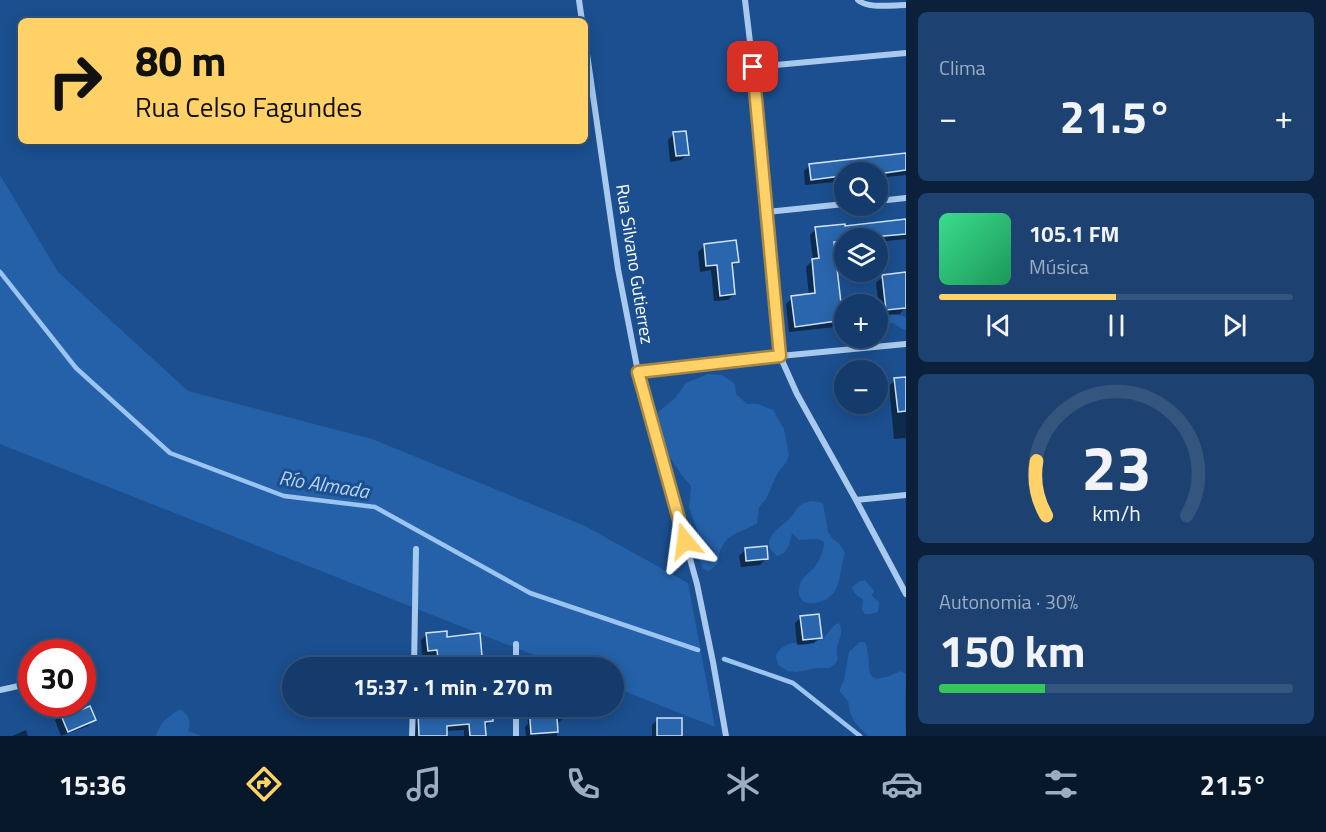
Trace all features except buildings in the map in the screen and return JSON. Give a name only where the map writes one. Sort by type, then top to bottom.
[{"type":"street","points":[[579,0],[582,18]]},
{"type":"street","points":[[745,0],[780,356],[797,394],[906,594]]},
{"type":"street","points":[[858,0],[870,6],[906,5]]},
{"type":"street","points":[[753,67],[906,53]]},
{"type":"street","name":"Rua Silvano Gutierrez","points":[[588,61],[618,269],[638,372],[697,585],[726,736]]},
{"type":"street","points":[[888,200],[906,198]]},
{"type":"street","points":[[767,212],[834,205]]},
{"type":"street","points":[[638,372],[906,344]]},
{"type":"street","points":[[856,500],[906,495]]},
{"type":"street","points":[[414,657],[416,549]]},
{"type":"street","points":[[516,644],[516,657]]},
{"type":"street","points":[[0,690],[18,686]]},
{"type":"street","points":[[412,736],[413,717]]},
{"type":"street","points":[[516,717],[516,736]]},
{"type":"shaded area","points":[[0,175],[58,272],[188,391],[372,439],[585,526],[688,583],[715,727],[624,691],[624,657],[539,657],[0,444]]},
{"type":"shaded area","points":[[888,314],[906,317],[906,330],[900,328],[893,323],[888,324]]},
{"type":"shaded area","points":[[708,374],[722,375],[735,384],[736,394],[747,404],[758,404],[773,410],[784,429],[789,455],[786,463],[778,472],[766,499],[759,507],[757,523],[726,541],[722,546],[718,564],[709,571],[703,569],[696,549],[699,536],[689,507],[691,486],[668,453],[656,424],[658,412],[675,398],[686,383]]},
{"type":"shaded area","points":[[813,501],[823,503],[828,532],[845,553],[839,582],[834,593],[821,602],[813,603],[802,600],[799,595],[799,586],[818,563],[824,542],[818,539],[799,540],[792,533],[789,546],[784,553],[777,556],[769,546],[769,541],[800,506]]},
{"type":"shaded area","points":[[865,580],[875,592],[871,595],[879,602],[878,612],[865,614],[862,610],[863,599],[852,587]]},
{"type":"shaded area","points":[[839,623],[841,633],[837,647],[837,660],[830,668],[796,672],[788,671],[778,665],[776,656],[784,647],[793,643],[806,645],[818,641]]},
{"type":"shaded area","points":[[860,642],[865,642],[870,673],[873,677],[887,677],[901,671],[906,674],[906,736],[868,736],[852,718],[848,701],[840,689],[849,652]]},
{"type":"shaded area","points":[[180,709],[189,719],[188,731],[202,736],[156,736],[157,731],[168,717]]},
{"type":"waterway","name":"Río Almada","points":[[0,272],[76,368],[170,453],[284,496],[375,507],[530,593],[698,650]]},
{"type":"waterway","name":"Río Almada","points":[[724,659],[793,683],[860,736]]},
{"type":"route","points":[[685,541],[638,372],[780,356],[753,67]]}]
